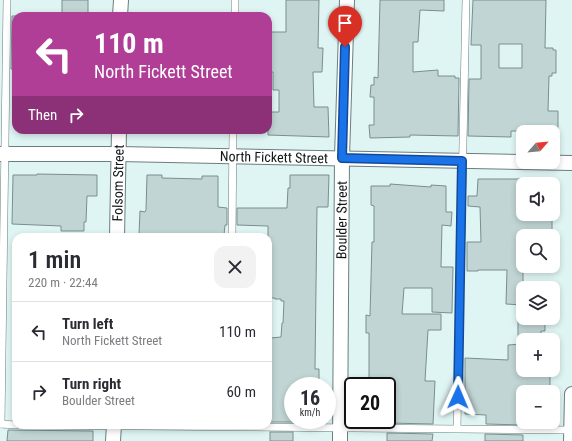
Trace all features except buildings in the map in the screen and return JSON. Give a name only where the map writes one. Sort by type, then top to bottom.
[{"type":"street","points":[[120,12],[121,0]]},
{"type":"street","name":"Boulder Street","points":[[340,434],[342,158],[347,0]]},
{"type":"street","name":"Folsom Street","points":[[117,233],[119,134]]},
{"type":"street","name":"North Fickett Street","points":[[3,154],[119,154],[572,163]]},
{"type":"street","points":[[571,434],[572,394]]},
{"type":"street","points":[[113,441],[114,429]]},
{"type":"lane","points":[[7,0],[3,154],[0,424],[12,425]]},
{"type":"lane","points":[[235,0],[235,12]]},
{"type":"lane","points":[[457,428],[466,0]]},
{"type":"lane","points":[[232,233],[233,134]]},
{"type":"lane","points":[[271,429],[340,434],[457,428],[571,434]]},
{"type":"route","points":[[345,47],[342,158],[462,161],[458,397]]}]
